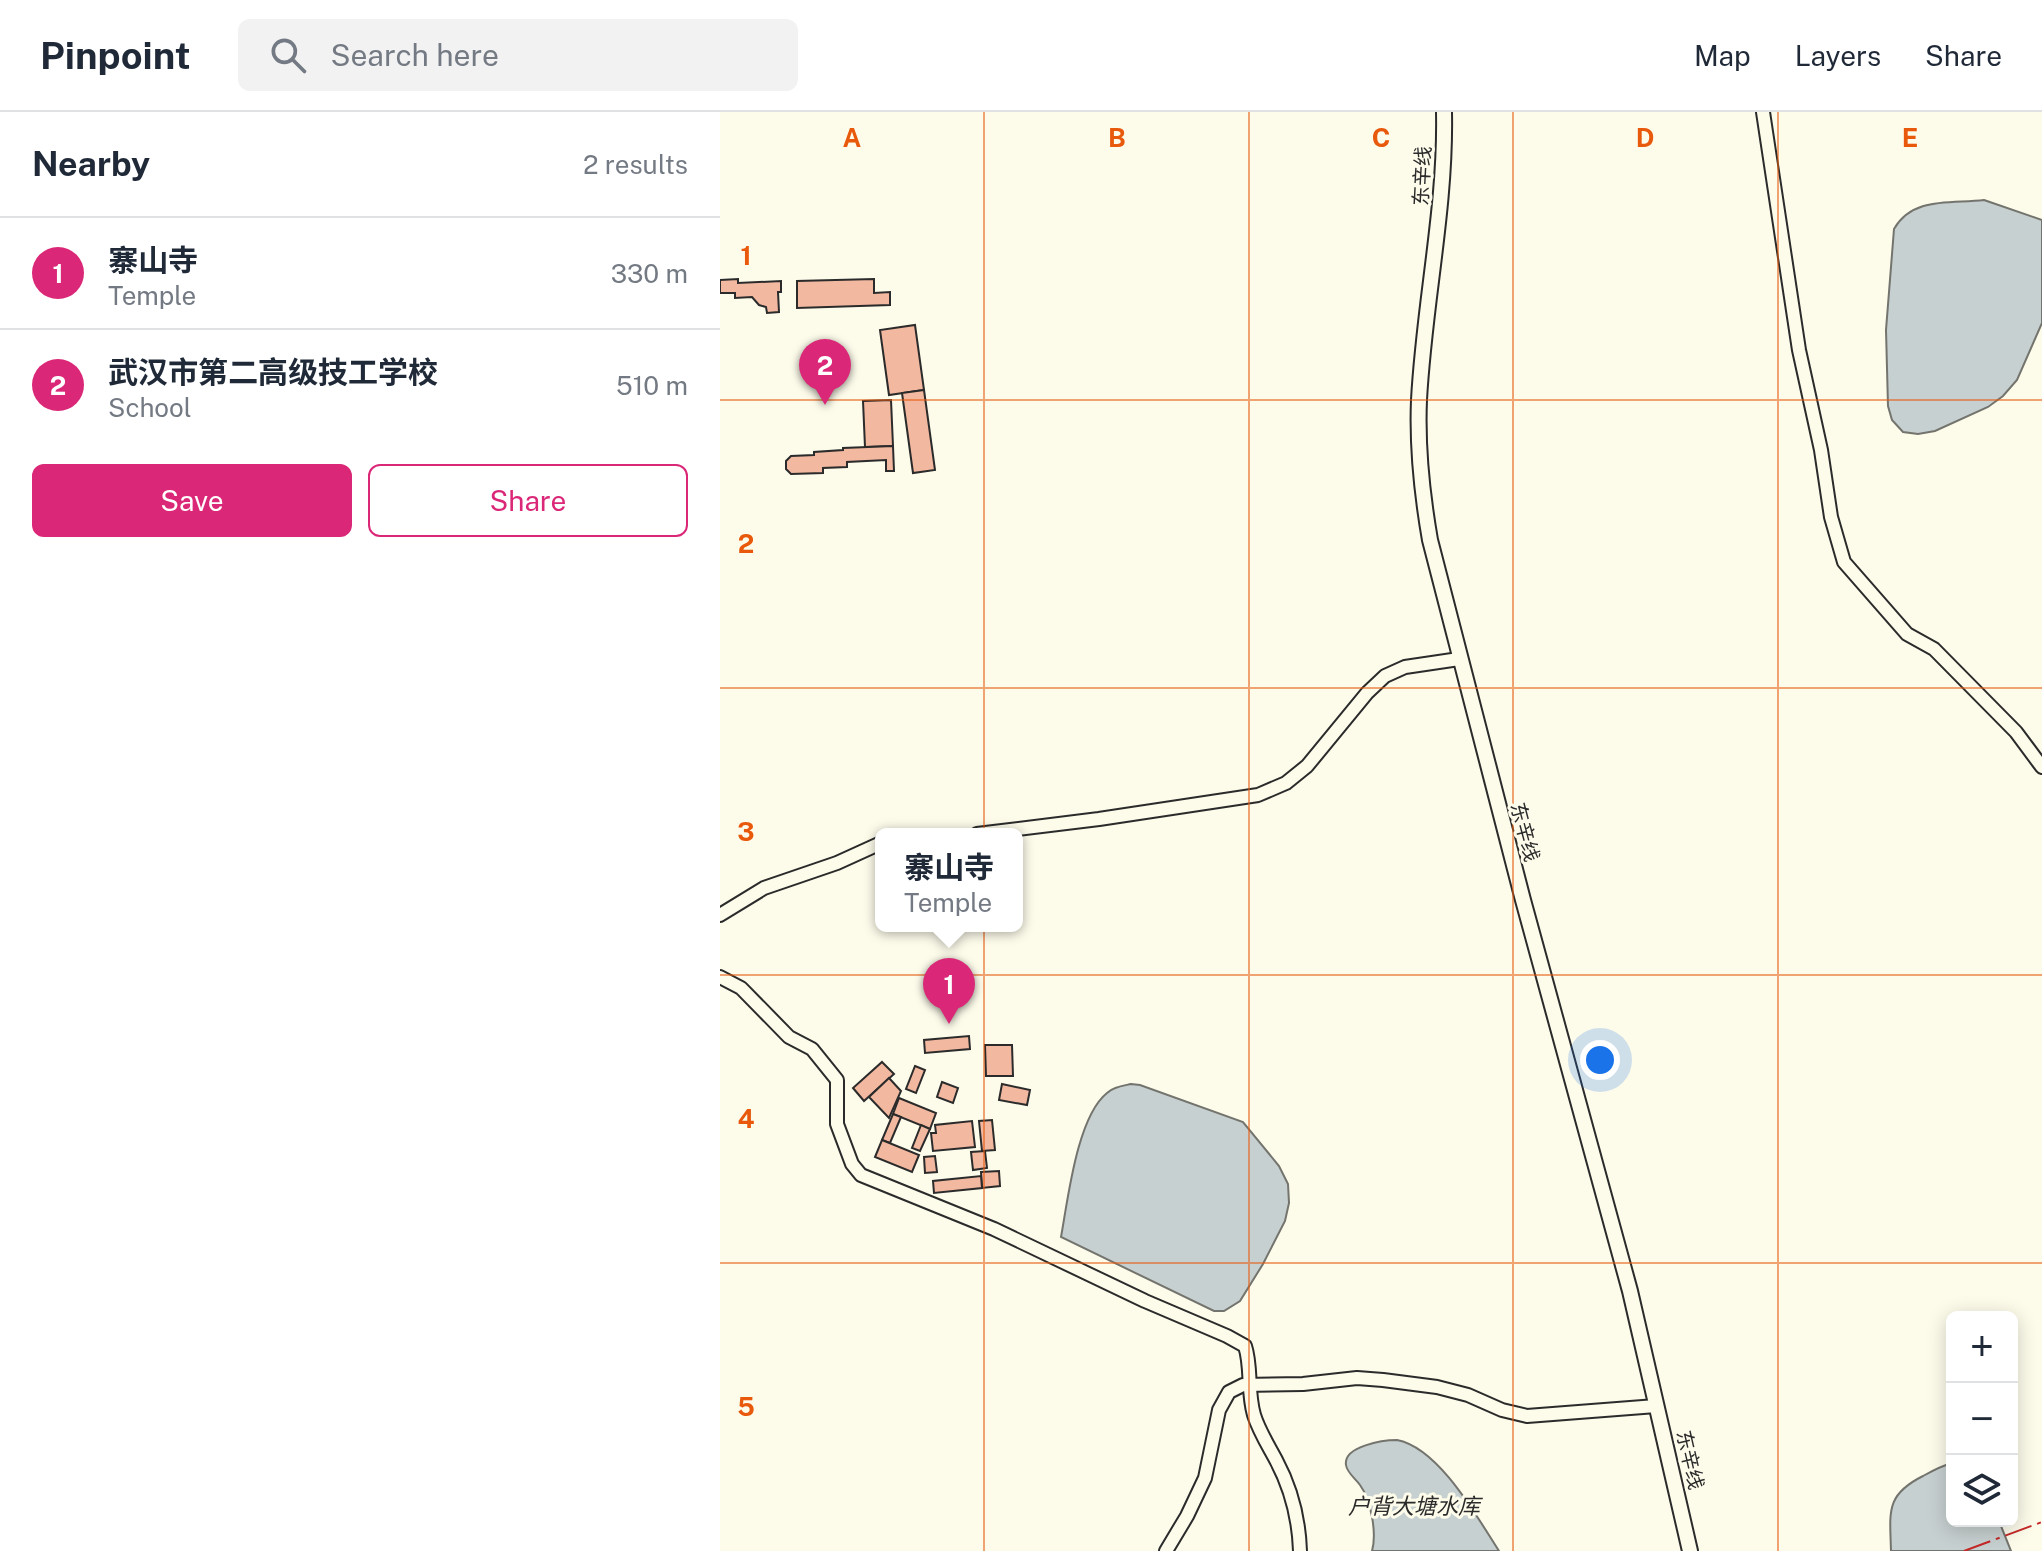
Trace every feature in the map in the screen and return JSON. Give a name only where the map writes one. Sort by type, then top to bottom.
[{"type":"street","name":"东辛线","points":[[1444,112],[1442,191],[1421,376],[1419,453],[1430,540],[1459,659],[1630,1291],[1690,1551]]},
{"type":"street","points":[[1763,112],[1799,350],[1821,450],[1831,517],[1844,562],[1907,634],[1934,649],[2016,732],[2042,767]]},
{"type":"street","points":[[1023,828],[1258,795],[1286,783],[1307,766],[1367,693],[1385,676],[1405,667],[1459,659]]},
{"type":"street","points":[[720,915],[764,888],[837,863],[875,846]]},
{"type":"street","points":[[720,977],[741,988],[789,1037],[812,1049],[837,1080],[837,1124],[852,1164],[861,1175],[994,1229],[1245,1346],[1248,1385],[1260,1431],[1290,1493],[1298,1523],[1300,1551]]},
{"type":"street","points":[[1166,1551],[1205,1478],[1219,1410],[1233,1389],[1248,1385],[1303,1384],[1357,1378],[1437,1387],[1527,1416],[1656,1406]]},
{"type":"water","points":[[1984,200],[2042,220],[2042,323],[2017,380],[2003,396],[1988,407],[1935,431],[1918,434],[1903,432],[1892,420],[1888,406],[1886,330],[1894,229],[1902,218],[1922,206]]},
{"type":"water","points":[[1131,1084],[1243,1122],[1279,1166],[1288,1184],[1289,1203],[1285,1221],[1240,1301],[1224,1311],[1214,1311],[1061,1237],[1075,1160],[1088,1120],[1109,1091]]},
{"type":"water","name":"户背大塘水库","points":[[1397,1440],[1428,1456],[1442,1470],[1499,1551],[1372,1551],[1374,1535],[1370,1508],[1364,1491],[1347,1468],[1347,1458],[1366,1445]]},
{"type":"water","points":[[1946,1465],[1946,1527],[2001,1527],[2011,1551],[1891,1551],[1891,1515],[1896,1498],[1911,1483]]},
{"type":"building","points":[[738,279],[738,283],[781,281],[779,312],[767,313],[766,307],[759,305],[752,297],[735,298],[735,293],[720,293],[720,280]]},
{"type":"building","points":[[874,279],[874,293],[890,292],[890,305],[797,308],[797,281]]},
{"type":"building","points":[[915,325],[924,390],[889,395],[880,330]]},
{"type":"building","points":[[924,390],[935,470],[913,473],[902,393]]},
{"type":"building","points":[[891,400],[893,446],[865,447],[863,401]]},
{"type":"building","points":[[893,446],[894,471],[886,471],[886,460],[847,462],[847,467],[823,468],[823,473],[791,474],[786,469],[786,461],[791,456],[814,455],[814,452],[843,448]]},
{"type":"building","points":[[969,1036],[970,1049],[925,1053],[924,1040]]},
{"type":"building","points":[[985,1045],[1012,1045],[1013,1076],[986,1076]]},
{"type":"building","points":[[882,1062],[894,1074],[864,1101],[853,1088]]},
{"type":"building","points":[[915,1066],[925,1070],[916,1093],[906,1089]]},
{"type":"building","points":[[889,1078],[901,1091],[889,1118],[869,1097]]},
{"type":"building","points":[[942,1082],[958,1088],[953,1103],[937,1097]]},
{"type":"building","points":[[1002,1084],[1030,1090],[1027,1105],[999,1100]]},
{"type":"building","points":[[899,1098],[936,1113],[930,1129],[893,1114]]},
{"type":"building","points":[[893,1114],[901,1117],[890,1143],[882,1140]]},
{"type":"building","points":[[992,1120],[995,1150],[982,1151],[979,1121]]},
{"type":"building","points":[[972,1121],[975,1147],[933,1151],[931,1133],[936,1133],[935,1125]]},
{"type":"building","points":[[921,1125],[930,1129],[920,1151],[912,1148]]},
{"type":"building","points":[[882,1140],[919,1155],[912,1172],[875,1157]]},
{"type":"building","points":[[985,1151],[987,1168],[973,1170],[971,1152]]},
{"type":"building","points":[[935,1156],[937,1172],[925,1173],[924,1157]]},
{"type":"building","points":[[999,1171],[1000,1186],[982,1188],[981,1172]]},
{"type":"building","points":[[981,1176],[982,1188],[934,1193],[933,1181]]},
{"type":"power","points":[[1964,1551],[2042,1522]]},
{"type":"place","name":"武汉市第二高级技工学校","points":[[825,405]]},
{"type":"place","name":"寨山寺","points":[[949,1024]]}]
